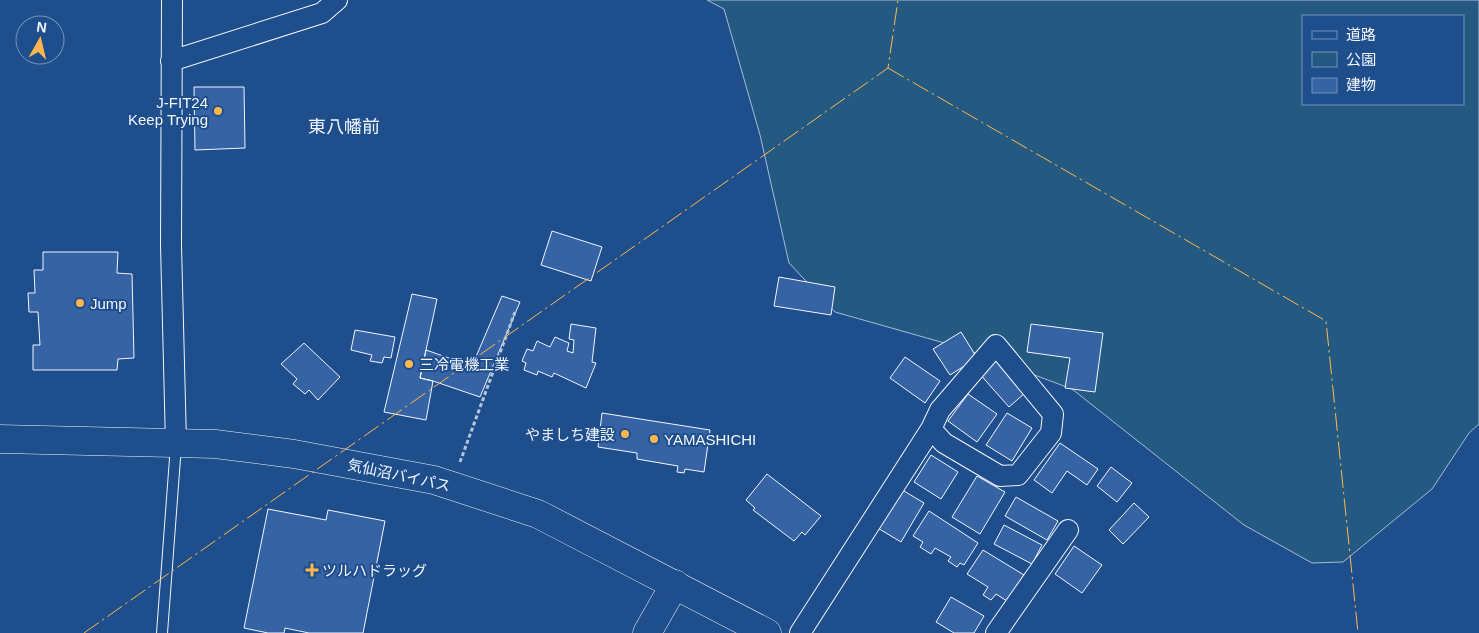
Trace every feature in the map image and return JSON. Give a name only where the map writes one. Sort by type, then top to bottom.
[{"type":"main road","name":"気仙沼バイパス","points":[[0,439],[215,444],[294,454],[434,480],[538,514],[767,633]]},
{"type":"main road","points":[[647,633],[675,584]]},
{"type":"street","points":[[172,0],[171,245],[176,443]]},
{"type":"street","points":[[171,61],[322,13],[337,0]]},
{"type":"street","points":[[800,633],[931,429],[940,410],[996,345],[1053,414],[1051,433],[1018,475],[1000,476],[944,443],[931,429]]},
{"type":"street","points":[[1006,629],[1068,530]]},
{"type":"lane","points":[[162,633],[176,443]]},
{"type":"path","points":[[452,486],[515,312]]},
{"type":"green space","points":[[707,0],[1479,0],[1479,424],[1469,433],[1432,489],[1343,562],[1312,563],[1244,525],[1072,389],[962,348],[835,312],[789,263],[760,135],[724,9]]},
{"type":"building","points":[[194,87],[244,87],[245,148],[195,150]]},
{"type":"building","points":[[552,231],[602,247],[591,281],[541,265]]},
{"type":"building","name":"Jump","points":[[43,252],[118,252],[117,273],[132,274],[134,358],[118,359],[117,370],[33,370],[33,345],[40,345],[38,312],[29,312],[28,293],[35,293],[34,270],[43,270]]},
{"type":"building","points":[[779,277],[835,287],[831,315],[774,306]]},
{"type":"building","name":"三冷電機工業","points":[[412,294],[437,299],[420,378],[433,381],[426,420],[384,412]]},
{"type":"building","points":[[502,296],[520,302],[480,397],[420,378],[426,350],[472,366]]},
{"type":"building","points":[[571,324],[596,328],[592,362],[596,363],[586,388],[554,373],[552,377],[538,371],[537,375],[524,370],[526,363],[522,361],[527,349],[533,351],[537,341],[550,347],[555,337],[569,343],[567,351],[573,353],[574,340],[569,339]]},
{"type":"building","points":[[1031,324],[1103,333],[1095,392],[1065,388],[1070,358],[1027,352]]},
{"type":"building","points":[[355,330],[395,337],[391,358],[384,357],[382,363],[370,361],[372,355],[351,350]]},
{"type":"building","points":[[961,332],[977,358],[950,375],[933,349]]},
{"type":"building","points":[[304,343],[340,377],[318,400],[309,390],[305,394],[293,384],[297,379],[281,364]]},
{"type":"building","points":[[905,357],[940,381],[925,403],[890,378]]},
{"type":"building","points":[[996,357],[1026,392],[1009,407],[978,372]]},
{"type":"building","points":[[968,394],[997,414],[977,442],[948,421]]},
{"type":"building","name":"YAMASHICHI","points":[[602,413],[710,430],[704,472],[685,469],[684,473],[677,472],[678,466],[637,459],[637,453],[598,447]]},
{"type":"building","points":[[1007,413],[1032,428],[1012,461],[986,445]]},
{"type":"building","points":[[1060,443],[1098,469],[1087,485],[1067,471],[1052,493],[1034,480]]},
{"type":"building","points":[[931,455],[958,472],[941,499],[914,482]]},
{"type":"building","points":[[1111,467],[1132,483],[1117,502],[1097,486]]},
{"type":"building","points":[[767,474],[821,516],[805,535],[802,532],[794,541],[753,510],[755,508],[746,500]]},
{"type":"building","points":[[977,476],[1005,492],[980,534],[952,517]]},
{"type":"building","points":[[899,488],[924,503],[901,542],[876,527]]},
{"type":"building","points":[[1016,497],[1058,521],[1047,540],[1005,516]]},
{"type":"building","points":[[1134,503],[1149,517],[1123,544],[1109,530]]},
{"type":"building","points":[[268,509],[326,520],[328,510],[385,521],[363,633],[309,633],[285,628],[284,633],[268,633],[244,628]]},
{"type":"building","points":[[929,511],[978,543],[964,565],[960,563],[957,567],[948,561],[951,557],[935,548],[931,554],[920,547],[923,542],[913,536]]},
{"type":"building","points":[[1004,525],[1042,545],[1032,564],[994,544]]},
{"type":"building","points":[[1074,546],[1102,565],[1082,593],[1055,574]]},
{"type":"building","points":[[983,550],[1024,575],[1007,601],[996,594],[991,600],[983,595],[988,587],[967,574]]},
{"type":"building","points":[[951,597],[984,616],[974,633],[954,633],[936,622]]},
{"type":"power","points":[[84,633],[888,68],[898,0]]},
{"type":"power","points":[[888,68],[1326,321],[1358,633]]},
{"type":"place","name":"J-FIT24 Keep Trying","points":[[218,111]]},
{"type":"place","name":"Jump","points":[[80,303]]},
{"type":"place","name":"三冷電機工業","points":[[409,364]]},
{"type":"place","name":"やましち建設","points":[[625,434]]},
{"type":"place","name":"YAMASHICHI","points":[[654,439]]},
{"type":"place","name":"ツルハドラッグ","points":[[312,570]]},
{"type":"district","name":"東八幡前","points":[[344,127]]}]
